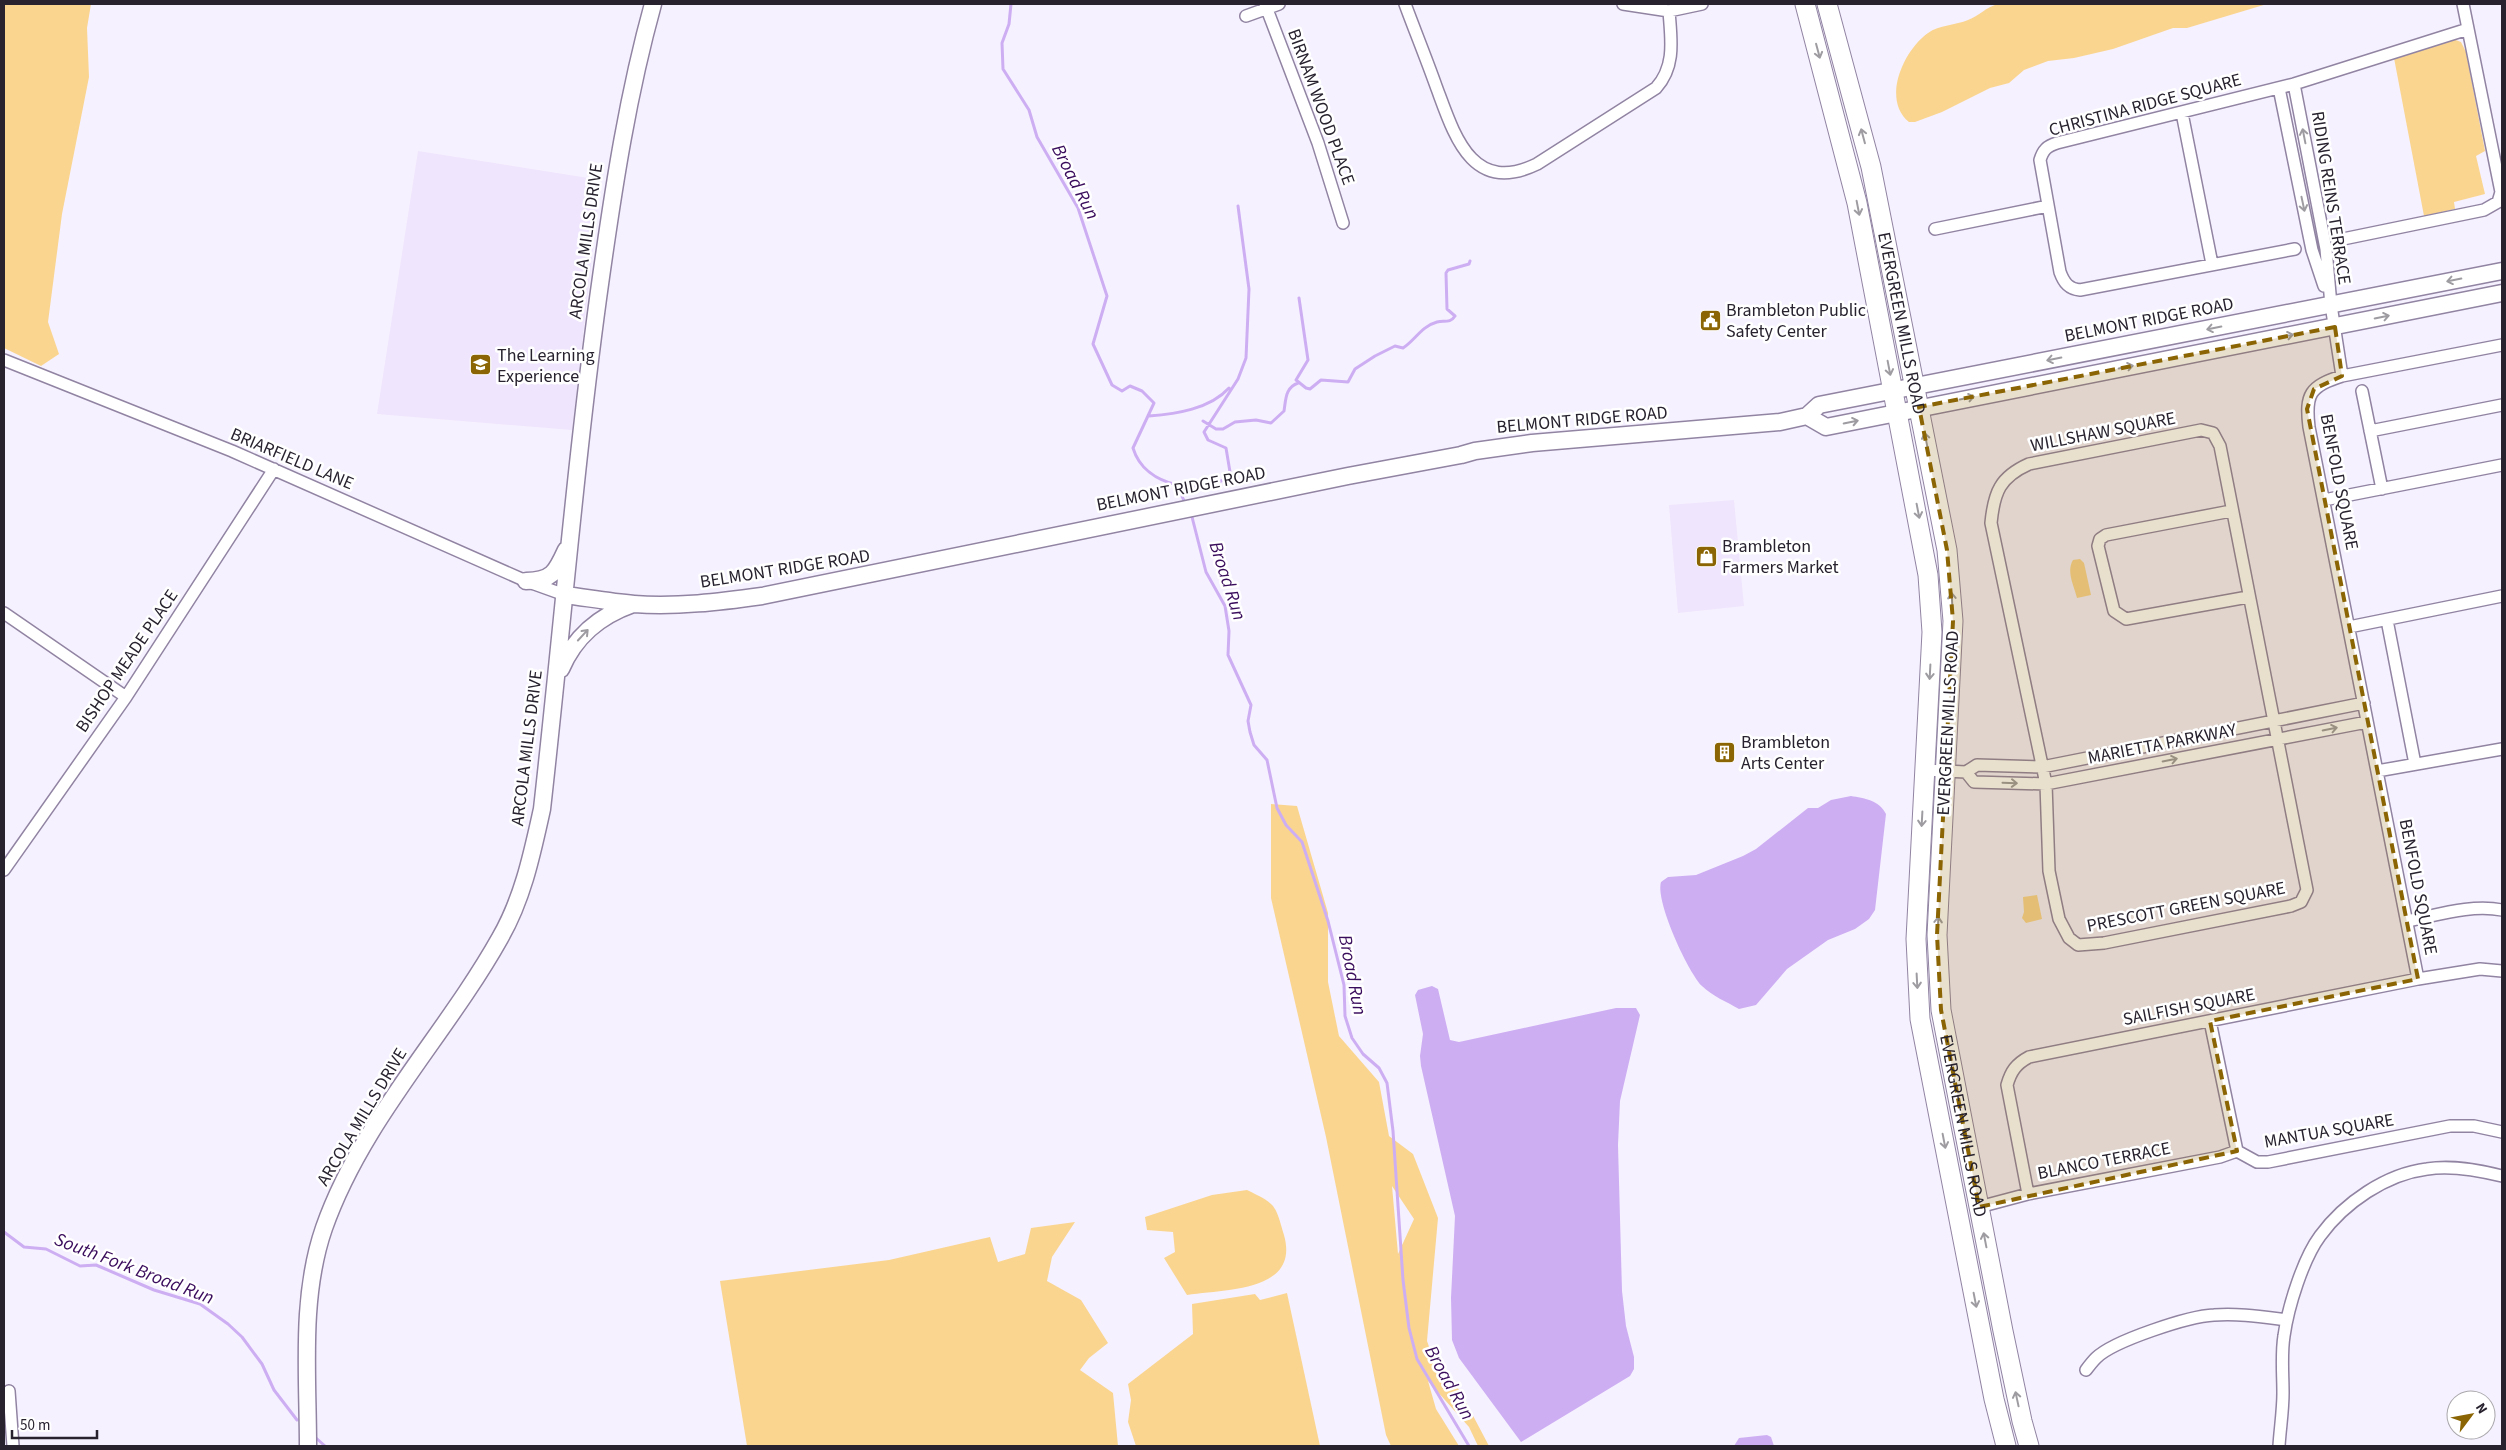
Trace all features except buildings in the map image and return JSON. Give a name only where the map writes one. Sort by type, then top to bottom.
[{"type":"main road","name":"EVERGREEN MILLS ROAD","points":[[1805,4],[1857,203],[1928,575],[1932,632],[1916,939],[1920,1019],[1992,1390],[2006,1446]]},
{"type":"main road","name":"EVERGREEN MILLS ROAD","points":[[1827,4],[1871,167],[1947,550],[1953,622],[1937,936],[1941,1010],[1978,1207],[2022,1421],[2029,1446]]},
{"type":"street","name":"ARCOLA MILLS DRIVE","points":[[308,1446],[308,1318],[316,1257],[323,1231],[349,1173],[367,1141],[421,1056],[476,978],[501,937],[530,865],[542,809],[558,676],[589,360],[610,206],[624,122],[652,4]]},
{"type":"street","points":[[1246,16],[1266,6],[1278,4]]},
{"type":"street","points":[[1405,4],[1462,148],[1482,166],[1500,172],[1517,172],[1538,164],[1656,88],[1667,71],[1671,57],[1668,11]]},
{"type":"street","points":[[1623,4],[1668,11],[1702,4]]},
{"type":"street","points":[[2343,239],[2484,210],[2498,202],[2500,187],[2463,4]]},
{"type":"street","name":"BIRNAM WOOD PLACE","points":[[1266,6],[1318,143],[1343,223]]},
{"type":"street","name":"CHRISTINA RIDGE SQUARE","points":[[2295,248],[2080,290],[2073,289],[2067,285],[2060,272],[2040,160],[2042,152],[2049,145],[2294,84],[2468,29]]},
{"type":"street","name":"RIDING REINS TERRACE","points":[[2294,84],[2326,249],[2330,305]]},
{"type":"street","name":"RIDING REINS TERRACE","points":[[2279,88],[2312,250],[2330,305]]},
{"type":"street","points":[[2182,113],[2212,264]]},
{"type":"street","points":[[1935,229],[2048,206]]},
{"type":"street","name":"BELMONT RIDGE ROAD","points":[[565,595],[634,604],[700,604],[762,596],[1166,513],[1497,448],[1756,425],[1807,416],[1819,406],[1894,390],[2502,271]]},
{"type":"street","points":[[1807,416],[1826,427],[1919,407],[2502,293]]},
{"type":"street","points":[[2330,305],[2342,376]]},
{"type":"street","name":"BENFOLD SQUARE","points":[[2418,979],[2310,427],[2308,398],[2314,389],[2324,382],[2342,376],[2502,346]]},
{"type":"street","name":"BRIARFIELD LANE","points":[[4,360],[274,469],[526,581],[565,595]]},
{"type":"street","points":[[2362,391],[2382,489]]},
{"type":"street","points":[[2370,430],[2502,405]]},
{"type":"street","name":"WILLSHAW SQUARE","points":[[2046,784],[1991,523],[1993,501],[2000,485],[2013,471],[2029,464],[2206,430],[2218,439],[2277,740]]},
{"type":"street","points":[[2324,500],[2502,465]]},
{"type":"street","name":"BISHOP MEADE PLACE","points":[[4,870],[126,696],[274,469]]},
{"type":"street","points":[[2232,511],[2106,535],[2100,539],[2098,546],[2114,611],[2126,619],[2248,597]]},
{"type":"street","points":[[526,581],[543,580],[551,575],[558,567],[571,538]]},
{"type":"street","points":[[2348,626],[2387,620],[2502,596]]},
{"type":"street","points":[[558,676],[565,659],[584,633],[609,614],[634,604]]},
{"type":"street","points":[[4,613],[126,696]]},
{"type":"street","points":[[2387,620],[2415,764]]},
{"type":"street","name":"MARIETTA PARKWAY","points":[[1924,770],[1966,772],[1977,765],[2042,767],[2364,703]]},
{"type":"street","name":"MARIETTA PARKWAY","points":[[1966,772],[1974,782],[2046,784],[2368,722]]},
{"type":"street","name":"PRESCOTT GREEN SQUARE","points":[[2046,784],[2049,871],[2059,920],[2068,938],[2078,944],[2104,943],[2291,906],[2301,902],[2307,890],[2277,740]]},
{"type":"street","points":[[2377,771],[2502,749]]},
{"type":"street","points":[[2407,921],[2484,907],[2502,910]]},
{"type":"street","name":"SAILFISH SQUARE","points":[[2028,1194],[2007,1085],[2010,1074],[2017,1063],[2029,1056],[2418,979],[2480,969],[2502,971]]},
{"type":"street","points":[[2210,1021],[2237,1151]]},
{"type":"street","name":"MANTUA SQUARE","points":[[2237,1151],[2257,1162],[2268,1162],[2450,1126],[2474,1126],[2502,1132]]},
{"type":"street","name":"BLANCO TERRACE","points":[[1978,1207],[2028,1194],[2220,1157],[2237,1151]]},
{"type":"street","points":[[2279,1446],[2283,1403],[2284,1337],[2287,1320],[2293,1295],[2319,1237],[2343,1210],[2368,1192],[2397,1176],[2426,1169],[2477,1170],[2502,1176]]},
{"type":"street","points":[[2086,1370],[2096,1357],[2150,1331],[2184,1320],[2214,1315],[2287,1320]]},
{"type":"street","points":[[9,1391],[13,1446]]},
{"type":"highlighted area","points":[[2335,327],[2342,376],[2314,389],[2307,409],[2418,979],[2210,1021],[2237,1151],[1979,1207],[1941,1010],[1937,935],[1953,621],[1947,550],[1919,407]]},
{"type":"shaded area","points":[[4,4],[91,4],[87,28],[89,77],[62,214],[48,322],[59,354],[41,366],[4,348]]},
{"type":"shaded area","points":[[1998,4],[2267,4],[2187,28],[2173,28],[2113,49],[2074,58],[2048,61],[2024,70],[2009,83],[1990,88],[1942,112],[1915,122],[1909,122],[1901,112],[1897,101],[1896,88],[1899,75],[1911,51],[1932,30],[1968,20]]},
{"type":"shaded area","points":[[2453,39],[2461,42],[2466,52],[2485,151],[2476,156],[2485,194],[2454,202],[2455,209],[2424,216],[2394,58]]},
{"type":"shaded area","points":[[418,151],[601,180],[572,430],[377,414]]},
{"type":"shaded area","name":"Brambleton Farmers Market","points":[[1734,500],[1744,606],[1678,613],[1669,505]]},
{"type":"shaded area","points":[[2080,559],[2084,563],[2091,595],[2077,598],[2070,569],[2073,560]]},
{"type":"shaded area","points":[[1851,796],[1875,803],[1886,814],[1875,910],[1869,919],[1855,929],[1828,940],[1787,969],[1756,1005],[1739,1009],[1710,993],[1696,978],[1681,952],[1663,904],[1660,891],[1661,882],[1668,877],[1696,875],[1743,856],[1756,849],[1808,808],[1818,808],[1831,800]]},
{"type":"shaded area","points":[[1271,804],[1297,806],[1328,913],[1328,982],[1339,1036],[1379,1082],[1389,1136],[1413,1154],[1438,1218],[1427,1341],[1432,1355],[1460,1391],[1489,1446],[1478,1446],[1469,1427],[1428,1381],[1436,1409],[1459,1446],[1391,1446],[1386,1435],[1326,1137],[1271,898]],"holes":[[[1392,1186],[1414,1219],[1398,1254]]]},
{"type":"shaded area","points":[[2037,895],[2042,919],[2026,923],[2022,918],[2024,912],[2023,897]]},
{"type":"shaded area","points":[[1432,986],[1438,989],[1450,1040],[1459,1042],[1616,1008],[1636,1008],[1640,1015],[1620,1101],[1618,1145],[1622,1291],[1626,1326],[1634,1357],[1634,1369],[1630,1376],[1521,1442],[1459,1358],[1452,1340],[1451,1298],[1455,1216],[1421,1066],[1420,1056],[1423,1034],[1415,995],[1418,990]]},
{"type":"shaded area","points":[[1247,1190],[1269,1202],[1276,1211],[1284,1235],[1286,1254],[1281,1268],[1271,1277],[1256,1284],[1187,1295],[1164,1258],[1175,1252],[1173,1232],[1147,1230],[1145,1217],[1212,1195]]},
{"type":"shaded area","points":[[1075,1222],[1052,1257],[1047,1281],[1081,1300],[1108,1343],[1089,1358],[1080,1370],[1113,1393],[1118,1446],[747,1446],[720,1281],[889,1260],[990,1237],[998,1262],[1025,1254],[1031,1228]]},
{"type":"shaded area","points":[[1287,1293],[1320,1446],[1136,1446],[1128,1422],[1131,1400],[1128,1384],[1193,1334],[1192,1304],[1255,1294],[1260,1300]]},
{"type":"shaded area","points":[[1767,1435],[1771,1437],[1774,1446],[1734,1446],[1739,1438]]},
{"type":"waterway","name":"Broad Run","points":[[1011,4],[1009,24],[1002,43],[1003,69],[1029,110],[1037,137],[1078,208],[1107,296],[1093,344],[1112,385],[1122,391],[1130,386],[1142,391],[1154,403],[1133,448],[1139,462],[1149,472],[1162,480],[1177,485],[1185,503]]},
{"type":"waterway","points":[[1180,493],[1189,487],[1201,487],[1231,478],[1226,448],[1208,440],[1204,432],[1238,379],[1246,358],[1249,289],[1238,206]]},
{"type":"waterway","points":[[1299,298],[1308,360],[1296,380],[1310,389],[1321,380],[1348,382],[1355,369],[1375,356],[1395,346],[1403,348],[1427,327],[1437,322],[1449,321],[1453,318],[1455,316],[1447,309],[1446,273],[1448,270],[1469,264],[1470,261]]},
{"type":"waterway","points":[[1203,421],[1216,429],[1223,429],[1235,422],[1256,420],[1271,423],[1284,411],[1288,391],[1298,383]]},
{"type":"waterway","points":[[1149,416],[1181,412],[1202,406],[1229,388]]},
{"type":"waterway","name":"Broad Run","points":[[1191,513],[1206,572],[1225,606],[1229,631],[1228,655],[1251,705],[1248,721],[1254,745],[1267,760],[1277,808],[1286,825],[1302,842],[1328,921],[1344,985],[1345,1016],[1352,1038],[1363,1054],[1379,1068],[1387,1083],[1393,1131],[1403,1280],[1409,1328],[1417,1359],[1469,1446]]},
{"type":"waterway","name":"South Fork Broad Run","points":[[4,1232],[24,1247],[46,1249],[80,1266],[96,1265],[154,1290],[200,1304],[228,1324],[242,1337],[262,1364],[274,1390],[297,1420]]},
{"type":"waterway","name":"South Fork Broad Run","points":[[316,1438],[325,1446]]},
{"type":"place","name":"Brambleton Public Safety Center","points":[[1710,320]]},
{"type":"place","name":"The Learning Experience","points":[[481,365]]},
{"type":"place","name":"Brambleton Farmers Market","points":[[1706,556]]},
{"type":"place","name":"Brambleton Arts Center","points":[[1725,752]]}]
